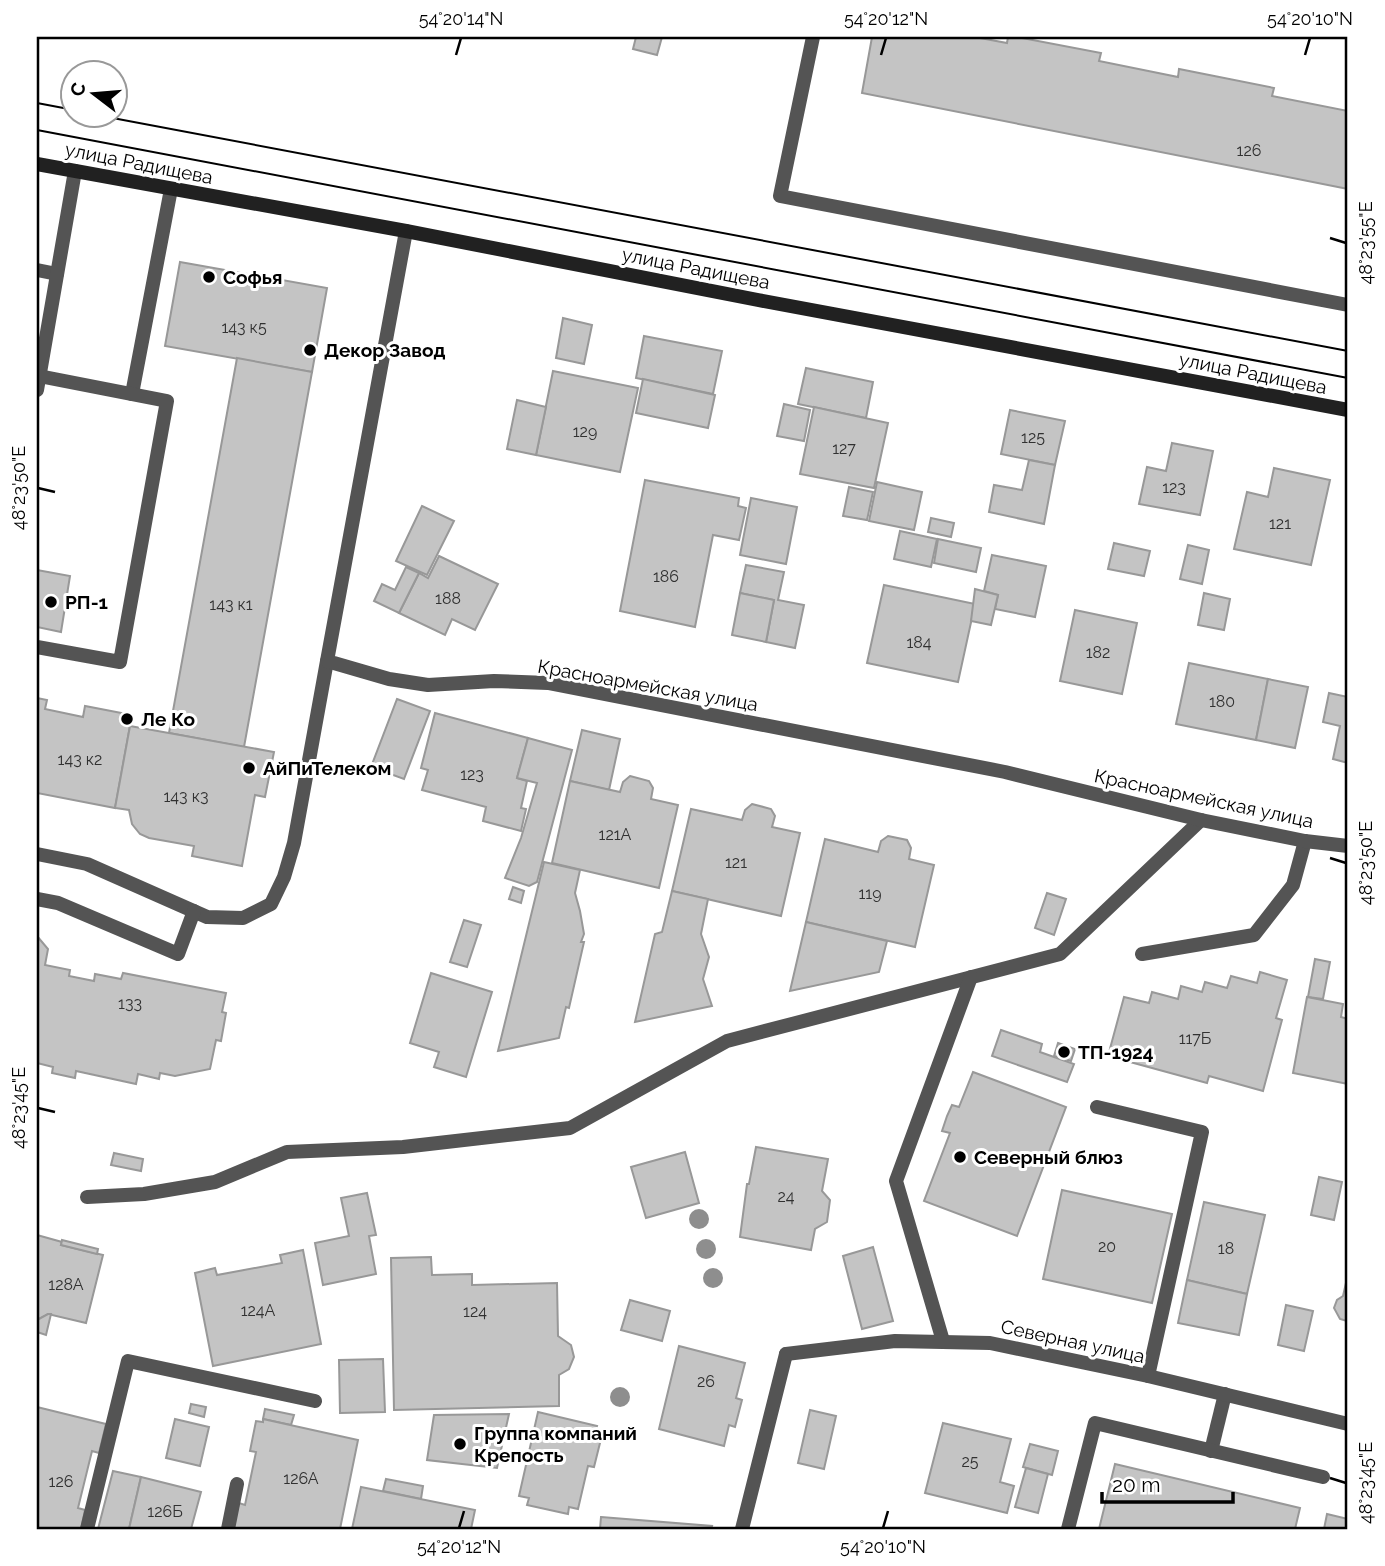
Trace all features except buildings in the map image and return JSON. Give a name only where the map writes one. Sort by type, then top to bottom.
[{"type":"street","points":[[813,37],[780,196],[1348,305]]},
{"type":"street","name":"улица Радищева","points":[[37,164],[406,231],[1348,410]]},
{"type":"street","points":[[37,648],[120,662],[167,401],[38,383],[75,171]]},
{"type":"street","points":[[132,394],[171,190]]},
{"type":"street","points":[[37,853],[87,864],[207,917],[243,918],[271,904],[284,877],[294,843],[406,231]]},
{"type":"street","points":[[37,270],[57,274]]},
{"type":"street","name":"Красноармейская улица","points":[[327,661],[389,679],[428,685],[494,681],[560,685],[1005,772],[1201,820],[1305,841],[1348,846]]},
{"type":"street","points":[[86,1197],[144,1194],[215,1182],[286,1152],[403,1147],[570,1128],[727,1041],[1060,954],[1201,820]]},
{"type":"street","points":[[1142,954],[1254,935],[1293,885],[1305,841]]},
{"type":"street","points":[[37,899],[58,904],[178,954],[194,911]]},
{"type":"street","points":[[943,1341],[896,1181],[971,977]]},
{"type":"street","points":[[1097,1107],[1202,1132],[1148,1376]]},
{"type":"street","name":"Северная улица","points":[[742,1529],[786,1354],[895,1341],[990,1343],[1148,1376],[1348,1424]]},
{"type":"street","points":[[87,1529],[128,1361],[315,1401]]},
{"type":"street","points":[[1211,1451],[1225,1394]]},
{"type":"street","points":[[1068,1529],[1095,1423],[1323,1477]]},
{"type":"street","points":[[228,1529],[237,1484]]},
{"type":"tram line","points":[[37,103],[60,107]]},
{"type":"tram line","points":[[130,121],[1348,351]]},
{"type":"tram line","points":[[37,130],[1348,378]]},
{"type":"place","name":"Софья","points":[[209,277]]},
{"type":"place","name":"Декор Завод","points":[[310,350]]},
{"type":"place","name":"РП-1","points":[[51,602]]},
{"type":"place","name":"Ле Ко","points":[[127,719]]},
{"type":"place","name":"АйПиТелеком","points":[[249,768]]},
{"type":"place","name":"ТП-1924","points":[[1064,1052]]},
{"type":"place","name":"Северный блюз","points":[[960,1157]]},
{"type":"place","name":"Группа компаний Крепость","points":[[460,1444]]}]
